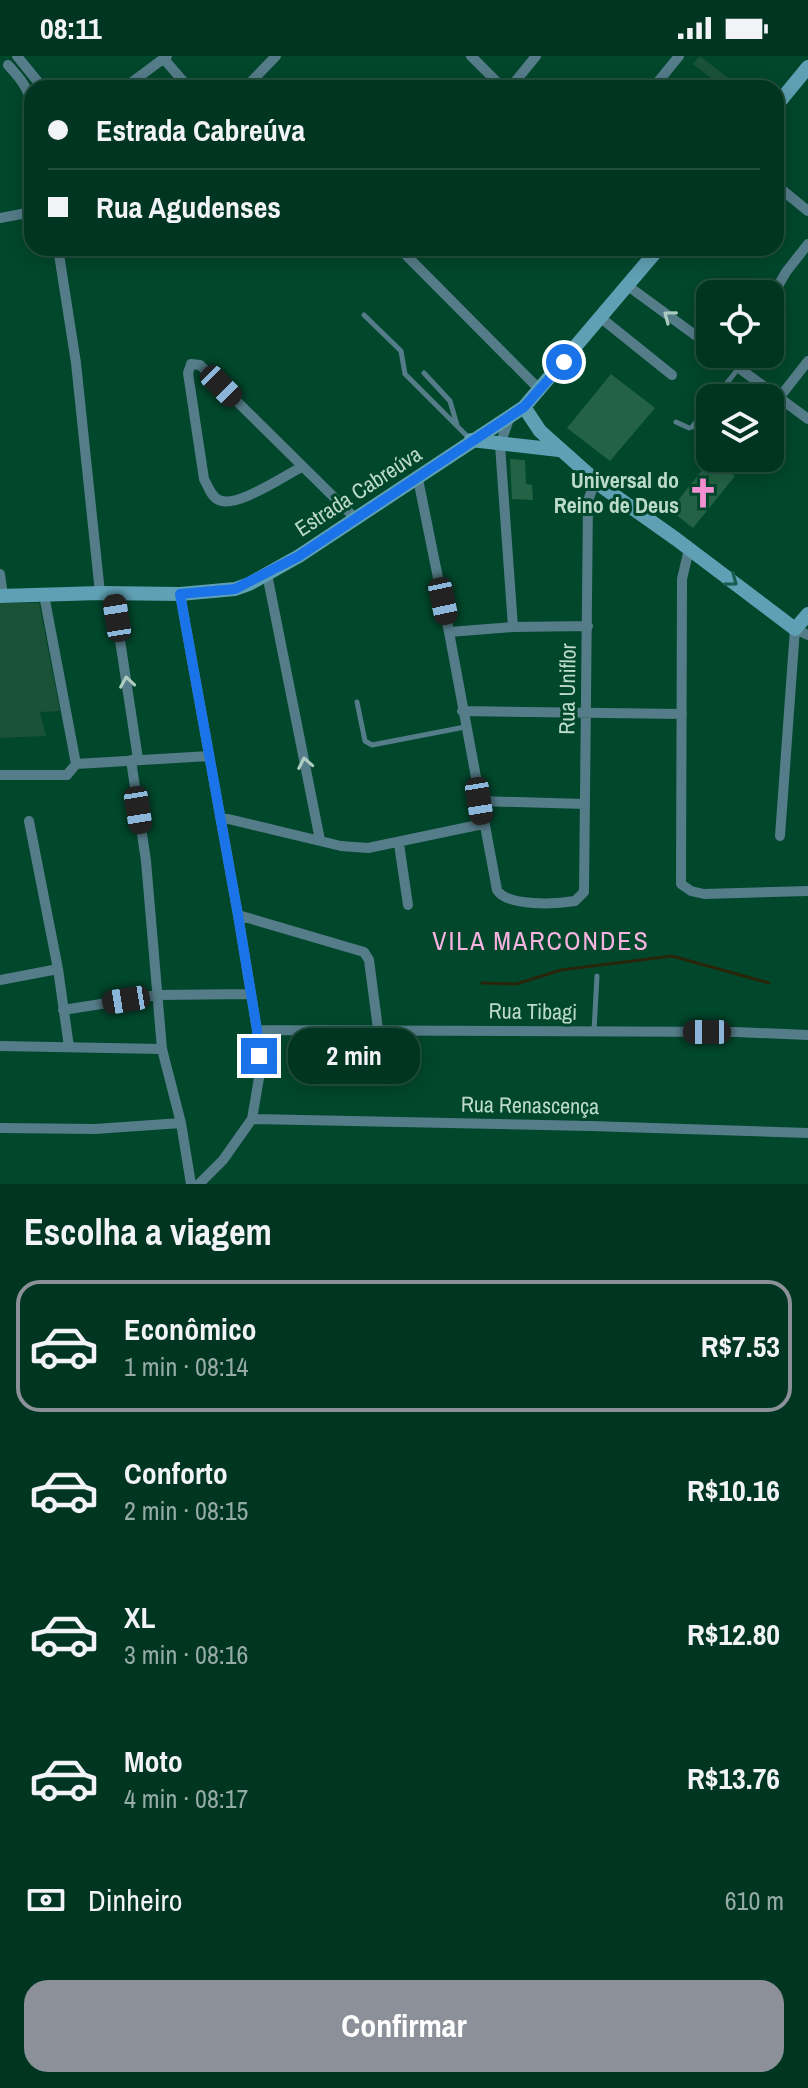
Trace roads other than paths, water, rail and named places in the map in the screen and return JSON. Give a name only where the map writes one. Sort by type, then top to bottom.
[{"type":"main road","points":[[784,96],[808,67]]},
{"type":"main road","name":"Estrada Cabreúva","points":[[1,596],[180,594],[235,589],[267,574],[418,479],[471,440],[524,407],[652,256]]},
{"type":"main road","points":[[524,407],[540,431],[595,481],[801,632],[808,614]]},
{"type":"main road","points":[[471,440],[559,450]]},
{"type":"street","points":[[253,80],[276,56]]},
{"type":"street","points":[[471,56],[495,80]]},
{"type":"street","points":[[516,80],[536,56]]},
{"type":"street","points":[[660,80],[679,56]]},
{"type":"street","points":[[24,85],[22,80],[4,67],[21,57],[37,80]]},
{"type":"street","points":[[135,80],[165,57],[183,80]]},
{"type":"street","points":[[784,192],[808,211]]},
{"type":"street","points":[[0,218],[24,214]]},
{"type":"street","points":[[781,280],[808,244]]},
{"type":"street","points":[[59,256],[106,593],[134,759],[162,1049],[181,1123],[191,1184]]},
{"type":"street","points":[[407,256],[540,390]]},
{"type":"street","points":[[628,286],[696,336]]},
{"type":"street","points":[[601,318],[672,375]]},
{"type":"street","points":[[784,392],[808,361]]},
{"type":"street","points":[[302,467],[239,500],[226,502],[212,495],[204,479],[188,373],[191,364],[200,365],[356,519]]},
{"type":"street","points":[[739,368],[760,384]]},
{"type":"street","points":[[784,402],[808,419]]},
{"type":"street","points":[[510,416],[500,445],[513,627]]},
{"type":"street","points":[[220,817],[356,848],[399,844],[483,824],[418,479]]},
{"type":"street","name":"Rua Uniflor","points":[[483,824],[497,890],[501,896],[509,901],[568,902],[581,897],[584,892],[588,501],[595,481]]},
{"type":"street","points":[[689,549],[682,579],[681,884],[691,891],[704,894],[808,891]]},
{"type":"street","points":[[0,574],[1,596]]},
{"type":"street","points":[[267,574],[320,840]]},
{"type":"street","points":[[180,594],[257,1030],[259,1078],[252,1119],[229,1153],[199,1184]]},
{"type":"street","points":[[44,595],[76,764]]},
{"type":"street","points":[[449,632],[588,626]]},
{"type":"street","points":[[780,836],[801,632]]},
{"type":"street","points":[[462,711],[682,714]]},
{"type":"street","points":[[0,775],[67,775],[76,764],[209,756]]},
{"type":"street","points":[[479,801],[585,804]]},
{"type":"street","points":[[29,821],[58,969],[69,1047]]},
{"type":"street","points":[[399,844],[408,905]]},
{"type":"street","points":[[238,915],[364,952],[369,960],[378,1029]]},
{"type":"street","points":[[0,980],[58,969]]},
{"type":"street","points":[[63,1010],[158,995],[250,994]]},
{"type":"street","name":"Rua Tibagi","points":[[257,1030],[808,1035]]},
{"type":"street","points":[[0,1046],[162,1049]]},
{"type":"street","name":"Rua Renascença","points":[[252,1119],[808,1133]]},
{"type":"street","points":[[0,1128],[95,1129],[181,1123]]},
{"type":"lane","points":[[364,315],[401,351],[405,374],[471,440]]},
{"type":"lane","points":[[726,384],[739,368]]},
{"type":"lane","points":[[424,373],[450,401],[457,425]]},
{"type":"lane","points":[[676,422],[689,428],[696,422]]},
{"type":"lane","points":[[357,702],[365,741],[372,745],[465,727]]},
{"type":"lane","points":[[594,1032],[597,976]]},
{"type":"waterway","points":[[482,983],[516,984],[561,970],[672,956],[769,983]]},
{"type":"place","name":"Universal do Reino de Deus","points":[[703,493]]},
{"type":"district","name":"VILA MARCONDES","points":[[541,940]]}]
